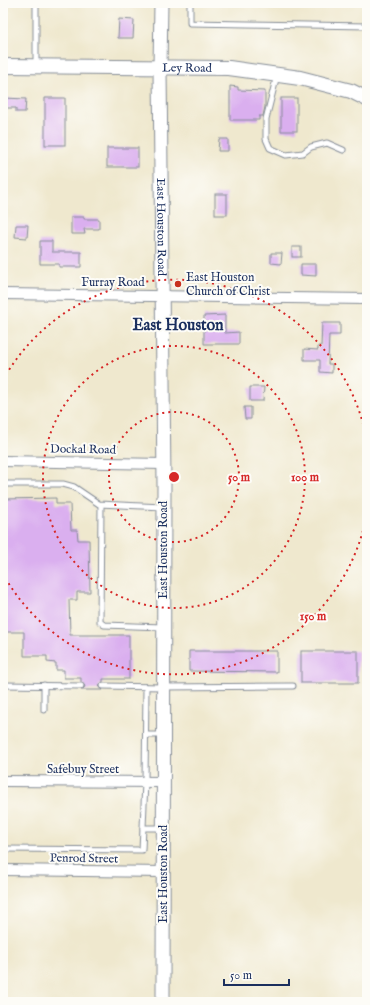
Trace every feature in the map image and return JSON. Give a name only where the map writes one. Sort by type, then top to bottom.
[{"type":"main road","name":"Ley Road","points":[[3,66],[229,68],[300,78],[344,89],[367,99]]},
{"type":"street","name":"East Houston Road","points":[[161,3],[160,68],[163,296],[163,1002]]},
{"type":"street","name":"Furray Road","points":[[3,294],[367,299]]},
{"type":"street","name":"Dockal Road","points":[[3,461],[163,464]]},
{"type":"street","name":"Safebuy Street","points":[[3,781],[163,782]]},
{"type":"street","name":"Penrod Street","points":[[3,870],[164,872]]},
{"type":"lane","points":[[36,3],[36,66]]},
{"type":"lane","points":[[190,3],[190,23],[367,26]]},
{"type":"lane","points":[[277,74],[266,125],[266,139],[270,148],[286,155],[303,153],[311,147],[326,143],[343,150]]},
{"type":"lane","points":[[3,484],[69,486],[101,505],[163,507]]},
{"type":"lane","points":[[101,505],[100,622],[102,625],[163,627]]},
{"type":"lane","points":[[3,685],[81,686]]},
{"type":"lane","points":[[44,685],[44,710]]},
{"type":"lane","points":[[103,686],[293,686]]},
{"type":"lane","points":[[3,849],[142,850],[145,782],[146,687]]},
{"type":"lane","points":[[146,735],[163,735]]},
{"type":"lane","points":[[143,828],[164,828]]},
{"type":"building","points":[[119,19],[134,20],[133,38],[118,38]]},
{"type":"building","points":[[230,86],[238,87],[238,90],[265,91],[265,107],[263,116],[259,116],[259,120],[230,120]]},
{"type":"building","points":[[4,98],[26,99],[25,112],[16,112],[16,108],[4,108]]},
{"type":"building","points":[[45,98],[65,98],[65,145],[45,145]]},
{"type":"building","points":[[281,98],[297,98],[297,131],[281,131]]},
{"type":"building","points":[[219,139],[228,139],[228,151],[218,151]]},
{"type":"building","points":[[107,148],[138,148],[138,167],[107,167]]},
{"type":"building","points":[[215,194],[227,194],[227,215],[215,215]]},
{"type":"building","points":[[71,217],[99,219],[99,229],[84,229],[85,234],[71,234]]},
{"type":"building","points":[[16,225],[28,225],[27,238],[15,237]]},
{"type":"building","points":[[40,241],[52,241],[52,252],[81,252],[81,267],[59,267],[59,264],[40,264]]},
{"type":"building","points":[[292,247],[301,247],[301,257],[292,257]]},
{"type":"building","points":[[271,253],[282,253],[281,264],[271,263]]},
{"type":"building","points":[[301,264],[316,264],[316,276],[301,275]]},
{"type":"building","points":[[225,315],[225,333],[239,332],[239,344],[204,344],[204,316]]},
{"type":"building","points":[[322,323],[340,323],[340,335],[329,335],[328,364],[332,364],[332,373],[320,372],[320,360],[304,360],[304,349],[318,350],[318,346],[321,346]]},
{"type":"building","points":[[250,387],[264,387],[263,401],[250,401]]},
{"type":"building","points":[[244,407],[251,407],[251,419],[245,419]]},
{"type":"building","points":[[56,498],[56,504],[70,504],[71,530],[77,530],[78,540],[89,540],[90,592],[77,592],[77,600],[69,600],[70,635],[129,635],[129,679],[103,679],[103,682],[99,686],[103,690],[81,690],[85,686],[81,682],[81,678],[64,678],[64,670],[56,670],[56,663],[47,662],[47,656],[24,656],[24,632],[3,632],[3,499]]},
{"type":"building","points":[[189,651],[277,651],[277,672],[189,671]]},
{"type":"building","points":[[301,651],[358,651],[358,683],[301,683]]},
{"type":"place","name":"East Houston Church of Christ","points":[[178,284]]},
{"type":"district","name":"East Houston","points":[[178,324]]}]
